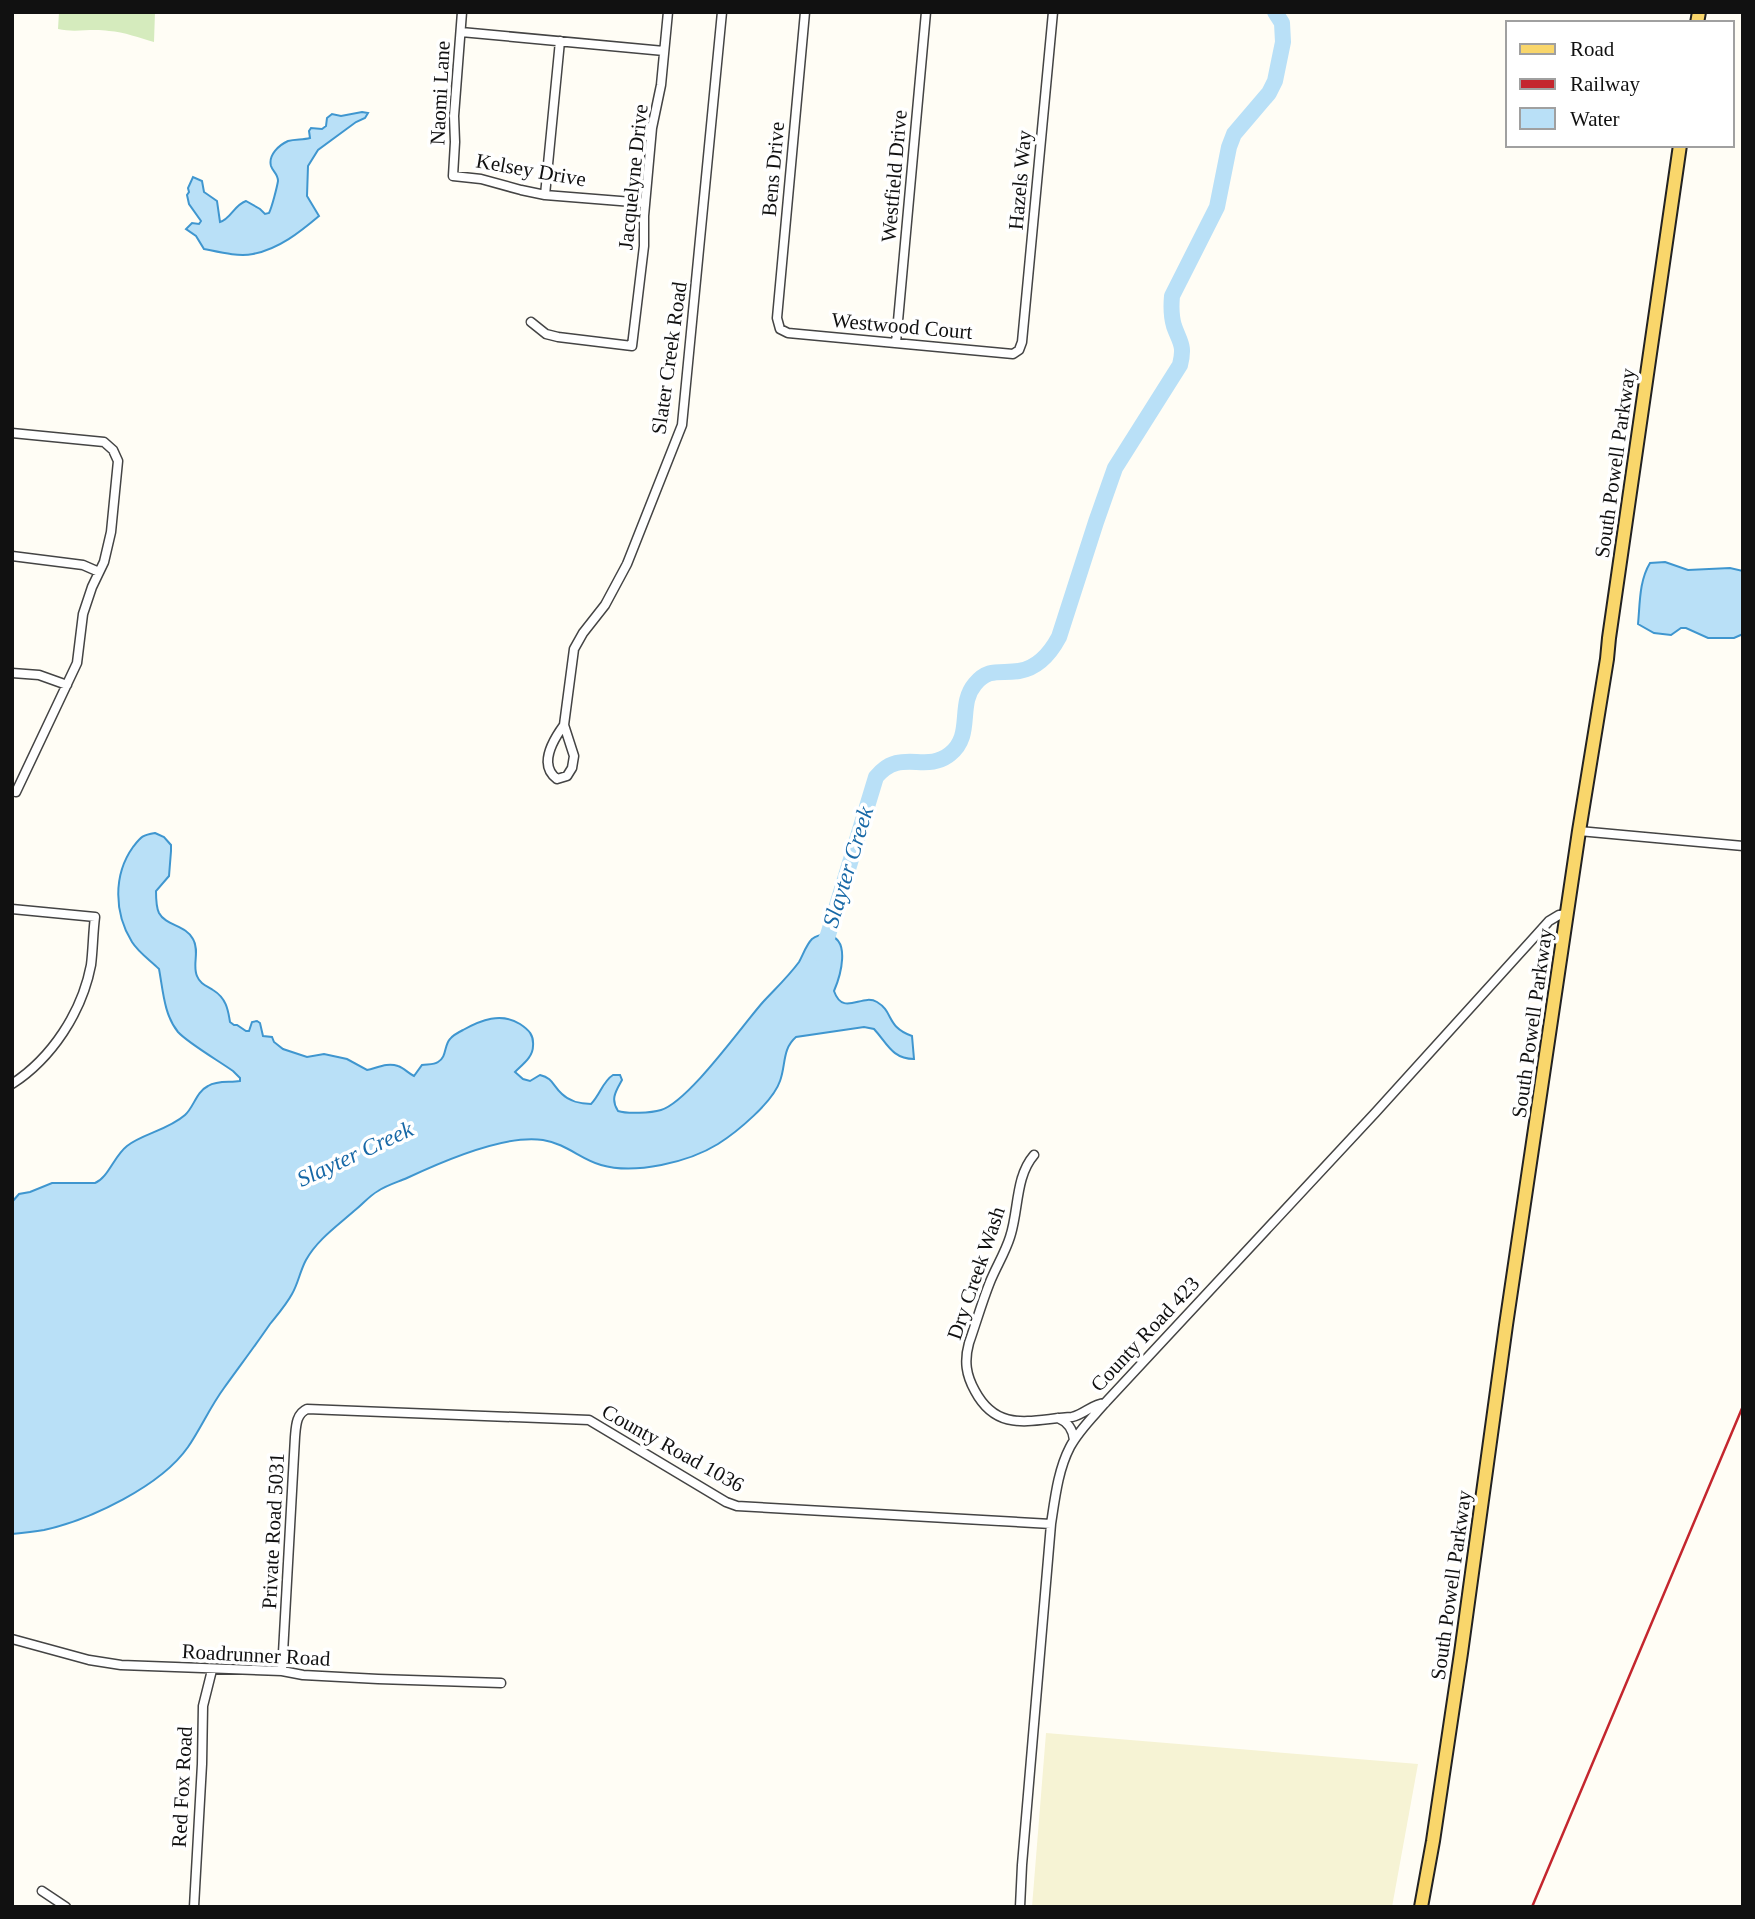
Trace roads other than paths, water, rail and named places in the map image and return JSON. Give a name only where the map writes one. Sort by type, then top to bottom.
[{"type":"main road","name":"South Powell Parkway","points":[[1421,1907],[1461,1653],[1506,1325],[1607,659],[1680,147]]},
{"type":"street","name":"Naomi Lane","points":[[453,176],[454,116],[463,12]]},
{"type":"street","name":"Jacquelyne Drive","points":[[531,322],[546,334],[558,337],[632,346],[644,246],[652,128],[661,85],[668,12]]},
{"type":"street","name":"Slater Creek Road","points":[[564,725],[574,755],[572,768],[567,776],[557,779],[550,773],[547,763],[553,744],[564,725],[574,649],[605,605],[627,564],[682,425],[722,12]]},
{"type":"street","name":"Bens Drive","points":[[780,329],[777,318],[806,12]]},
{"type":"street","name":"Westfield Drive","points":[[896,343],[926,12]]},
{"type":"street","name":"Hazels Way","points":[[1019,350],[1022,342],[1053,12]]},
{"type":"street","points":[[461,32],[664,51]]},
{"type":"street","points":[[545,195],[560,41]]},
{"type":"street","name":"Kelsey Drive","points":[[453,176],[481,179],[545,195],[645,203]]},
{"type":"street","name":"Westwood Court","points":[[780,329],[788,333],[1013,354],[1019,350]]},
{"type":"street","points":[[12,433],[104,442],[113,450],[118,461],[111,533],[104,562],[83,614],[77,663],[14,791]]},
{"type":"street","points":[[12,556],[83,565],[99,572]]},
{"type":"street","points":[[12,673],[39,675],[67,685]]},
{"type":"street","points":[[1579,831],[1743,846]]},
{"type":"street","points":[[12,909],[94,916],[91,966],[77,1008],[55,1045],[12,1084]]},
{"type":"street","name":"County Road 423","points":[[1020,1907],[1051,1524],[1061,1471],[1069,1449],[1105,1403],[1549,921],[1567,914]]},
{"type":"street","name":"Dry Creek Wash","points":[[1034,1155],[1024,1172],[1014,1227],[991,1279],[966,1353],[970,1382],[982,1405],[998,1417],[1021,1422],[1078,1416],[1093,1406],[1105,1403]]},
{"type":"street","name":"County Road 1036","points":[[320,1409],[589,1420],[737,1506],[1051,1524]]},
{"type":"street","name":"Private Road 5031","points":[[282,1671],[297,1424],[303,1410],[320,1409]]},
{"type":"street","points":[[1058,1418],[1071,1428],[1074,1440]]},
{"type":"street","name":"Roadrunner Road","points":[[12,1639],[89,1660],[121,1665],[282,1671],[303,1675],[377,1679],[500,1682]]},
{"type":"street","name":"Red Fox Road","points":[[194,1907],[203,1706],[212,1670]]},
{"type":"street","points":[[42,1891],[66,1907]]},
{"type":"water","points":[[368,113],[365,118],[318,150],[308,166],[307,196],[319,216],[289,239],[263,252],[235,255],[204,249],[196,236],[186,229],[192,223],[199,224],[201,221],[189,204],[187,195],[193,177],[202,181],[204,192],[217,201],[220,222],[246,201],[265,214],[269,213],[278,181],[270,162],[275,151],[288,141],[310,138],[311,128],[322,129],[332,114],[341,116]]},
{"type":"water","points":[[1665,562],[1688,570],[1730,568],[1743,571],[1743,634],[1734,638],[1708,638],[1681,628],[1671,635],[1654,633],[1638,624],[1646,570],[1650,563]]},
{"type":"water","points":[[155,833],[164,837],[171,845],[169,876],[156,891],[158,911],[166,921],[186,931],[193,939],[198,979],[224,1000],[230,1022],[234,1025],[249,1031],[252,1022],[257,1021],[263,1036],[272,1037],[283,1049],[307,1057],[324,1054],[347,1059],[367,1070],[394,1065],[414,1076],[422,1065],[435,1064],[441,1060],[448,1042],[456,1034],[484,1021],[506,1018],[523,1026],[533,1039],[531,1054],[515,1072],[523,1079],[530,1081],[540,1075],[544,1076],[568,1099],[591,1104],[613,1075],[620,1075],[622,1080],[614,1099],[618,1111],[657,1111],[673,1104],[686,1093],[795,967],[810,941],[825,935],[835,938],[842,950],[841,968],[834,991],[838,999],[848,1004],[865,1000],[877,1002],[898,1028],[912,1036],[914,1059],[895,1053],[874,1029],[864,1027],[796,1037],[786,1052],[780,1081],[770,1098],[726,1139],[692,1156],[661,1165],[615,1168],[593,1162],[552,1142],[528,1139],[474,1151],[381,1189],[316,1246],[304,1264],[287,1302],[219,1395],[193,1440],[176,1461],[143,1488],[103,1510],[44,1530],[12,1534],[12,1202],[19,1194],[52,1183],[95,1183],[104,1177],[127,1146],[185,1115],[204,1089],[216,1083],[240,1081],[233,1071],[178,1032],[167,1010],[159,969],[141,953],[126,931],[118,894],[122,870],[126,858],[138,841]]},
{"type":"waterway","name":"Slayter Creek","points":[[820,953],[828,935],[876,777],[885,768],[895,764],[931,762],[950,754],[961,738],[967,701],[975,684],[990,673],[1019,671],[1032,667],[1048,654],[1059,637],[1115,468],[1180,365],[1182,348],[1172,319],[1172,296],[1217,207],[1234,134],[1269,93],[1275,81],[1283,42],[1282,23],[1275,12]]},
{"type":"railway","points":[[1532,1907],[1743,1406]]}]
